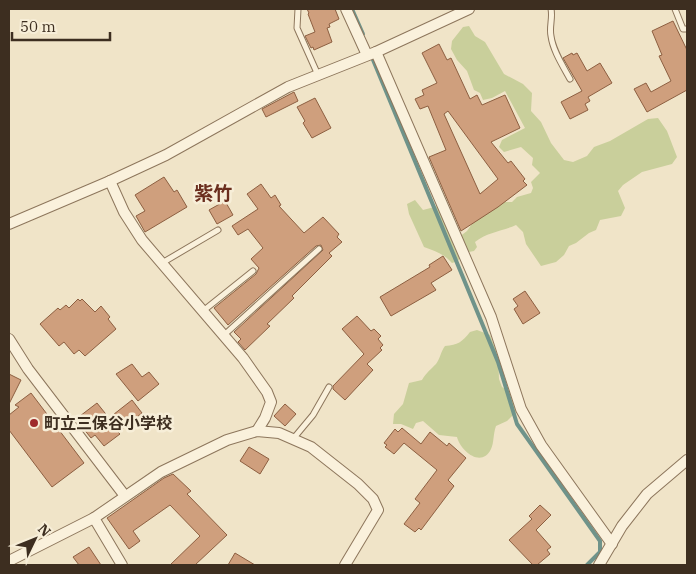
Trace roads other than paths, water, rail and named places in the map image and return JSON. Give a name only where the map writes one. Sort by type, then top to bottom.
[{"type":"street","points":[[346,9],[371,54],[491,317],[521,409],[541,445],[612,544]]},
{"type":"street","points":[[9,224],[166,155],[288,87],[371,54],[469,9]]},
{"type":"street","points":[[110,181],[124,212],[142,240],[267,392],[271,402],[265,418],[256,431]]},
{"type":"street","points":[[9,339],[28,369],[125,496]]},
{"type":"street","points":[[9,561],[94,518],[160,472],[227,440],[256,431],[280,433],[312,447],[373,498],[378,510],[345,565]]},
{"type":"street","points":[[599,565],[622,526],[647,494],[687,460]]},
{"type":"street","points":[[94,518],[122,565]]},
{"type":"lane","points":[[298,9],[297,28],[318,75]]},
{"type":"lane","points":[[551,9],[553,15],[550,34],[553,46],[570,80]]},
{"type":"lane","points":[[675,9],[683,29],[687,29]]},
{"type":"lane","points":[[162,264],[218,230]]},
{"type":"lane","points":[[223,337],[319,249]]},
{"type":"lane","points":[[203,312],[253,271]]},
{"type":"lane","points":[[293,439],[313,415],[329,388]]},
{"type":"waterway","points":[[352,9],[363,34]]},
{"type":"waterway","points":[[371,55],[498,362],[517,424],[600,541],[600,552],[587,565]]},
{"type":"place","name":"町立三保谷小学校","points":[[34,423]]},
{"type":"district","name":"紫竹","points":[[213,193]]}]
